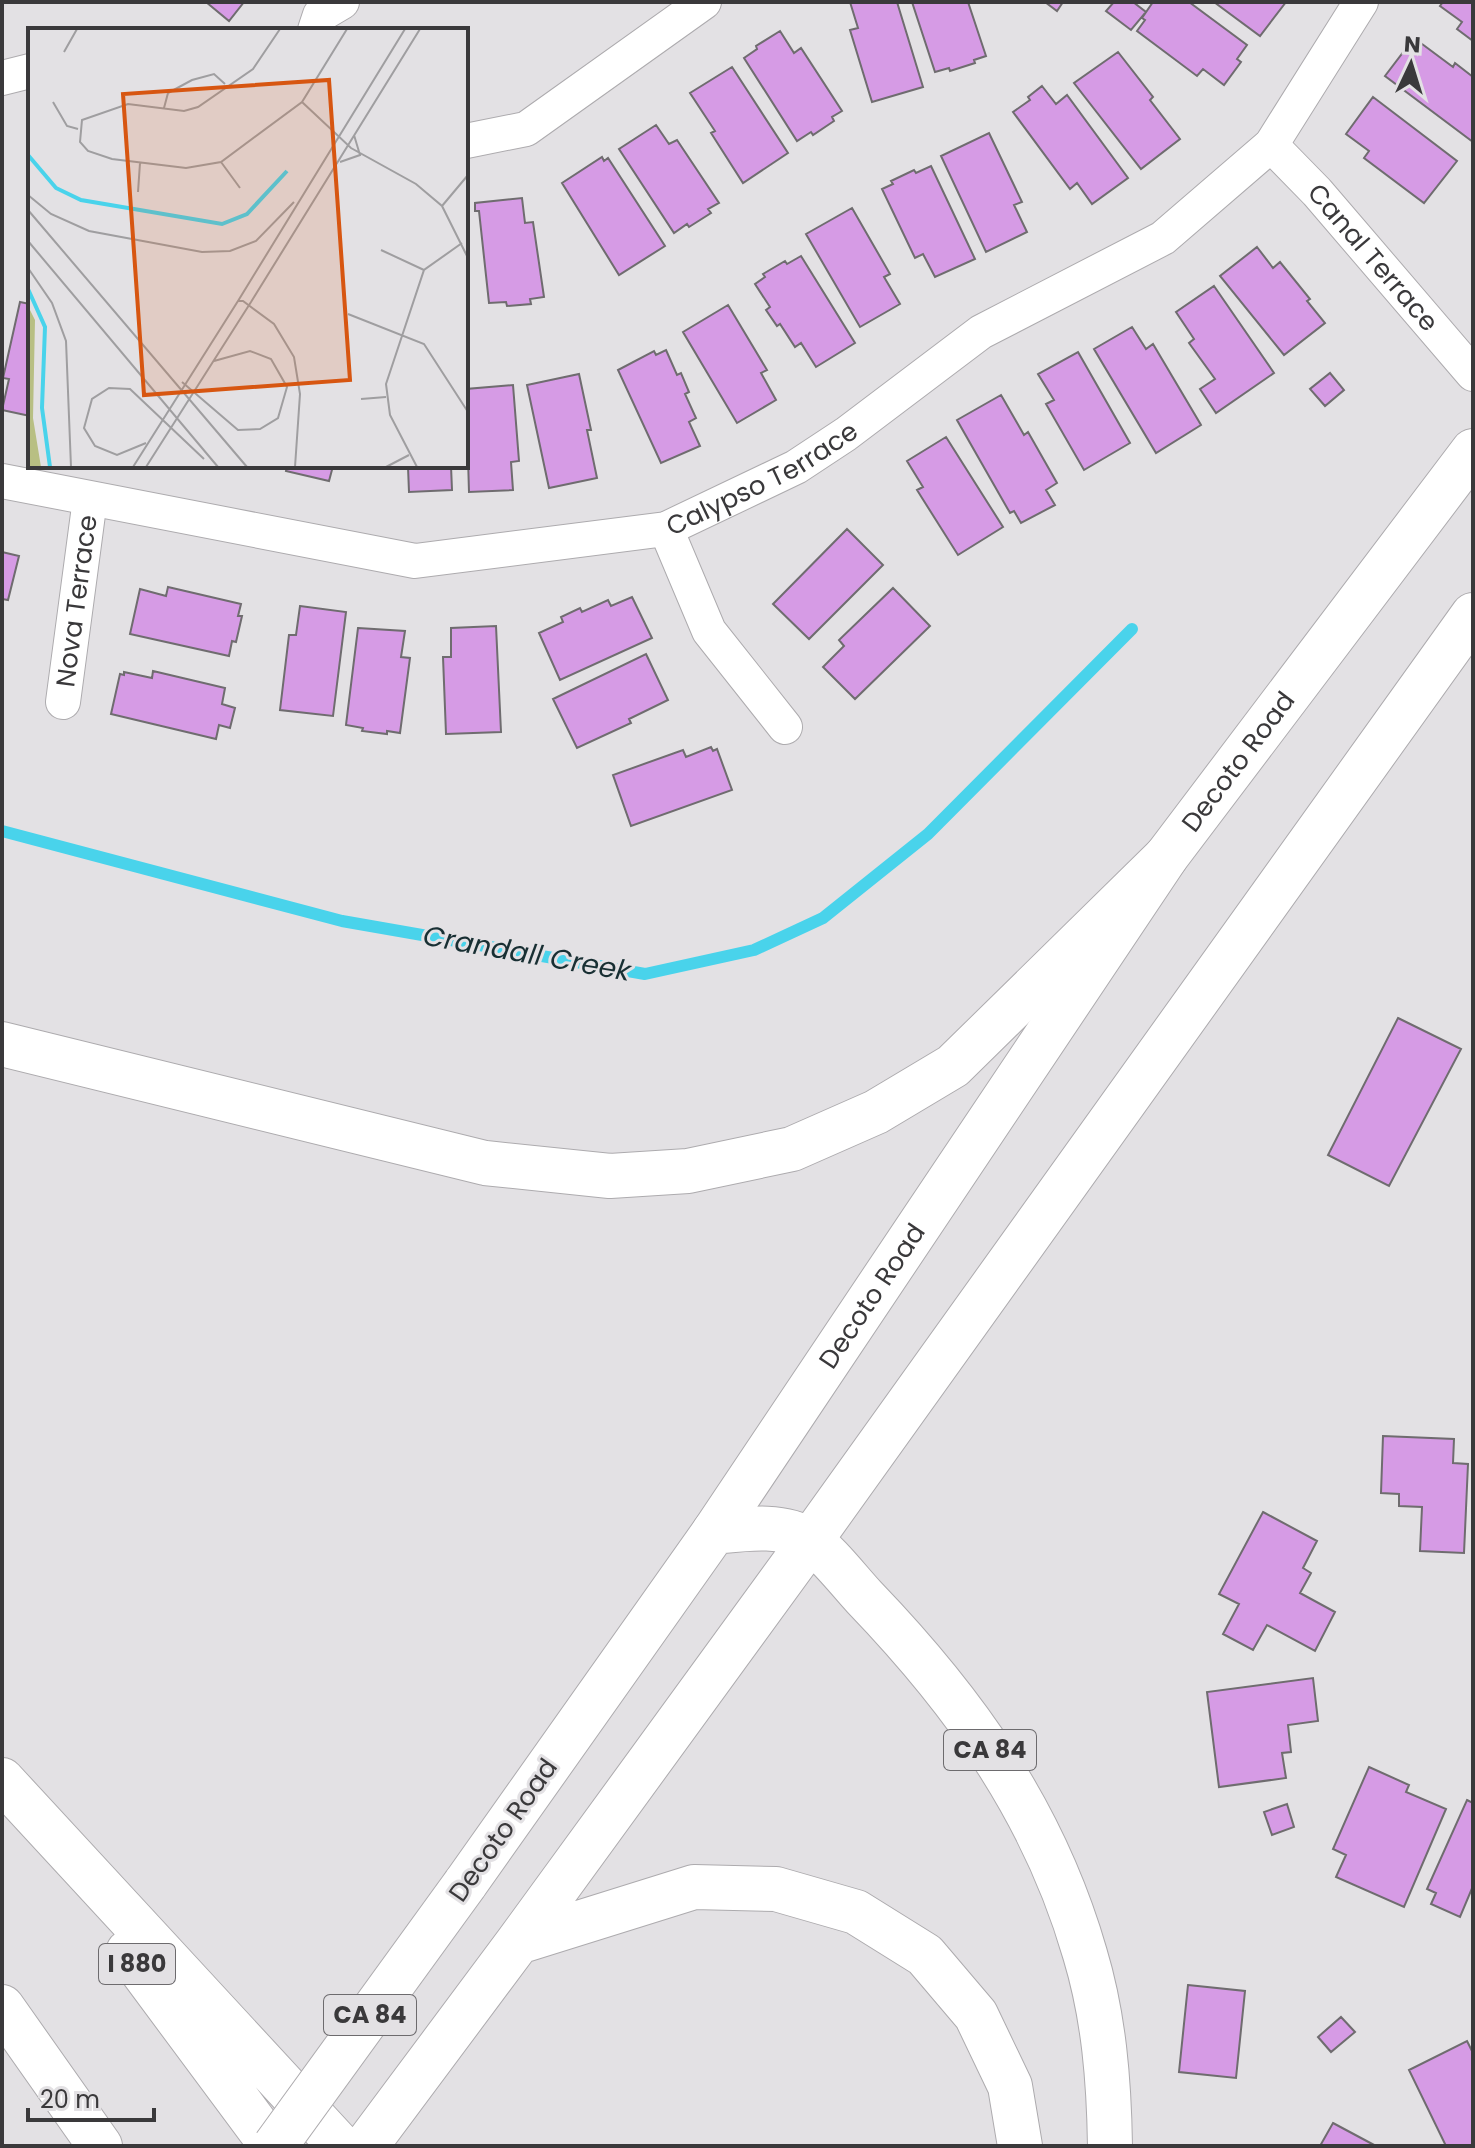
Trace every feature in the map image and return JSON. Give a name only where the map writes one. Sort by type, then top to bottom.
[{"type":"main road","name":"Decoto Road","points":[[273,2146],[465,1884],[714,1532],[1166,857],[1473,451]]},
{"type":"main road","points":[[366,2146],[810,1541],[1473,615]]},
{"type":"main road","points":[[2,1044],[485,1163],[610,1176],[688,1171],[792,1149],[876,1112],[953,1066],[1166,857]]},
{"type":"main road","points":[[714,1532],[782,1531],[810,1541]]},
{"type":"main road","name":"CA 84","points":[[810,1541],[906,1641],[964,1710],[1014,1787],[1054,1865],[1086,1955],[1105,2045],[1110,2146]]},
{"type":"main road","points":[[2,1781],[340,2146]]},
{"type":"main road","name":"I 880","points":[[2,1781],[273,2146]]},
{"type":"main road","points":[[518,1942],[694,1887],[776,1889],[856,1912],[925,1955],[976,2015],[1010,2086],[1020,2146]]},
{"type":"main road","points":[[2,2007],[100,2146]]},
{"type":"street","points":[[316,28],[320,15],[342,2]]},
{"type":"street","points":[[468,141],[526,129],[704,2]]},
{"type":"street","name":"Calypso Terrace","points":[[2,481],[415,561],[666,529],[796,467],[846,434],[981,332],[1163,238],[1271,145],[1361,2]]},
{"type":"street","points":[[2,78],[28,72]]},
{"type":"street","name":"Canal Terrace","points":[[1271,145],[1317,192],[1473,374]]},
{"type":"street","name":"Nova Terrace","points":[[63,702],[90,499]]},
{"type":"street","points":[[666,529],[709,631],[785,727]]},
{"type":"building","points":[[206,2],[244,2],[229,21]]},
{"type":"building","points":[[850,2],[897,2],[923,87],[872,102],[850,30],[858,28]]},
{"type":"building","points":[[912,2],[968,2],[986,56],[950,71],[949,68],[935,72]]},
{"type":"building","points":[[1045,2],[1063,2],[1057,11]]},
{"type":"building","points":[[1114,2],[1133,2],[1146,12],[1131,30],[1106,11]]},
{"type":"building","points":[[1153,2],[1189,2],[1247,45],[1237,59],[1241,62],[1224,85],[1203,69],[1197,76],[1137,31]]},
{"type":"building","points":[[1214,2],[1286,2],[1260,36]]},
{"type":"building","points":[[1443,2],[1473,2],[1473,41],[1457,29],[1462,22],[1440,6]]},
{"type":"building","points":[[780,31],[794,53],[801,48],[842,111],[832,117],[834,121],[813,135],[811,132],[797,141],[744,58],[757,49],[756,46]]},
{"type":"building","points":[[1414,38],[1453,67],[1455,63],[1473,77],[1473,142],[1385,76]]},
{"type":"building","points":[[1118,52],[1180,139],[1141,169],[1074,83]]},
{"type":"building","points":[[732,67],[788,153],[743,183],[690,93]]},
{"type":"building","points":[[1042,86],[1056,104],[1067,95],[1128,178],[1092,204],[1077,183],[1070,189],[1013,112],[1030,100],[1028,97]]},
{"type":"building","points":[[1373,97],[1457,161],[1424,203],[1364,158],[1369,151],[1346,134]]},
{"type":"building","points":[[656,125],[669,144],[677,140],[719,203],[708,209],[711,213],[674,233],[619,149]]},
{"type":"building","points":[[989,133],[1022,202],[1014,205],[1027,232],[986,252],[941,156]]},
{"type":"building","points":[[602,157],[604,161],[608,158],[665,246],[619,275],[562,183]]},
{"type":"building","points":[[931,166],[975,259],[935,277],[923,254],[915,258],[882,189],[914,170],[916,173]]},
{"type":"building","points":[[522,198],[525,223],[533,222],[544,297],[530,299],[531,304],[507,306],[506,302],[489,303],[479,211],[475,211],[475,203]]},
{"type":"building","points":[[852,208],[890,274],[884,277],[900,304],[860,327],[806,234]]},
{"type":"building","points":[[1257,247],[1273,268],[1280,262],[1325,323],[1284,355],[1220,276]]},
{"type":"building","points":[[801,256],[855,343],[816,367],[801,343],[795,347],[780,324],[777,326],[766,310],[770,307],[755,284],[765,277],[763,274]]},
{"type":"building","points":[[1214,286],[1274,373],[1216,413],[1200,389],[1215,379],[1189,343],[1194,339],[1176,312]]},
{"type":"building","points":[[20,302],[28,304],[28,416],[2,410],[9,379],[3,378]]},
{"type":"building","points":[[728,305],[767,370],[761,373],[776,400],[737,423],[683,332]]},
{"type":"building","points":[[1132,327],[1146,349],[1153,344],[1201,425],[1156,453],[1094,349]]},
{"type":"building","points":[[666,350],[689,392],[685,394],[696,418],[689,422],[700,446],[661,463],[618,370],[654,351],[656,355]]},
{"type":"building","points":[[1078,352],[1130,443],[1084,470],[1046,404],[1054,400],[1038,374]]},
{"type":"building","points":[[1330,373],[1344,390],[1325,406],[1310,389]]},
{"type":"building","points":[[579,374],[597,478],[549,488],[527,385]]},
{"type":"building","points":[[513,385],[519,461],[511,462],[513,490],[469,492],[468,389]]},
{"type":"building","points":[[1001,395],[1024,435],[1028,432],[1057,483],[1046,490],[1055,505],[1021,523],[1014,511],[1010,513],[957,420]]},
{"type":"building","points":[[946,437],[1003,527],[958,555],[917,490],[923,487],[907,461]]},
{"type":"building","points":[[287,468],[332,468],[329,481],[286,471]]},
{"type":"building","points":[[408,468],[451,468],[452,490],[409,492]]},
{"type":"building","points":[[847,529],[883,565],[809,639],[773,604]]},
{"type":"building","points":[[2,552],[19,556],[8,600],[2,599]]},
{"type":"building","points":[[168,587],[241,604],[238,616],[242,616],[236,642],[232,641],[229,656],[130,634],[140,589],[166,596]]},
{"type":"building","points":[[893,588],[930,626],[855,699],[823,667],[844,646],[839,640]]},
{"type":"building","points":[[632,597],[652,638],[560,680],[539,633],[563,622],[561,617],[580,608],[582,612],[608,600],[611,606]]},
{"type":"building","points":[[300,606],[346,612],[333,716],[280,710],[289,635],[296,635]]},
{"type":"building","points":[[496,626],[501,732],[446,734],[443,657],[451,657],[451,628]]},
{"type":"building","points":[[358,628],[405,631],[401,657],[410,658],[400,733],[362,731],[363,728],[346,725]]},
{"type":"building","points":[[646,654],[668,700],[629,719],[631,723],[577,748],[553,699]]},
{"type":"building","points":[[153,671],[225,688],[222,704],[235,708],[230,728],[219,725],[216,739],[111,714],[120,674],[124,675],[124,672],[152,678]]},
{"type":"building","points":[[711,747],[713,751],[717,749],[732,790],[631,826],[613,775],[683,750],[686,757]]},
{"type":"building","points":[[1398,1018],[1461,1049],[1389,1186],[1328,1155]]},
{"type":"building","points":[[1383,1436],[1454,1439],[1453,1463],[1468,1464],[1464,1553],[1420,1551],[1422,1507],[1399,1506],[1399,1494],[1381,1493]]},
{"type":"building","points":[[1263,1512],[1317,1541],[1303,1568],[1311,1573],[1300,1593],[1335,1612],[1315,1651],[1267,1625],[1253,1650],[1223,1634],[1239,1604],[1219,1594]]},
{"type":"building","points":[[1313,1678],[1318,1721],[1288,1725],[1291,1752],[1282,1753],[1286,1778],[1219,1787],[1207,1692]]},
{"type":"building","points":[[1369,1767],[1409,1785],[1406,1792],[1446,1809],[1404,1907],[1336,1877],[1346,1855],[1333,1849]]},
{"type":"building","points":[[1467,1800],[1473,1803],[1473,1886],[1460,1917],[1431,1904],[1436,1893],[1427,1889]]},
{"type":"building","points":[[1287,1804],[1294,1827],[1272,1835],[1264,1812]]},
{"type":"building","points":[[1188,1985],[1245,1991],[1236,2078],[1179,2072]]},
{"type":"building","points":[[1341,2017],[1355,2032],[1331,2052],[1318,2037]]},
{"type":"building","points":[[1467,2041],[1473,2053],[1473,2146],[1446,2146],[1409,2070]]},
{"type":"building","points":[[1333,2123],[1376,2146],[1320,2146]]},
{"type":"waterway","name":"Crandall Creek","points":[[2,831],[342,921],[645,974],[754,950],[823,918],[928,834],[1132,629]]}]
